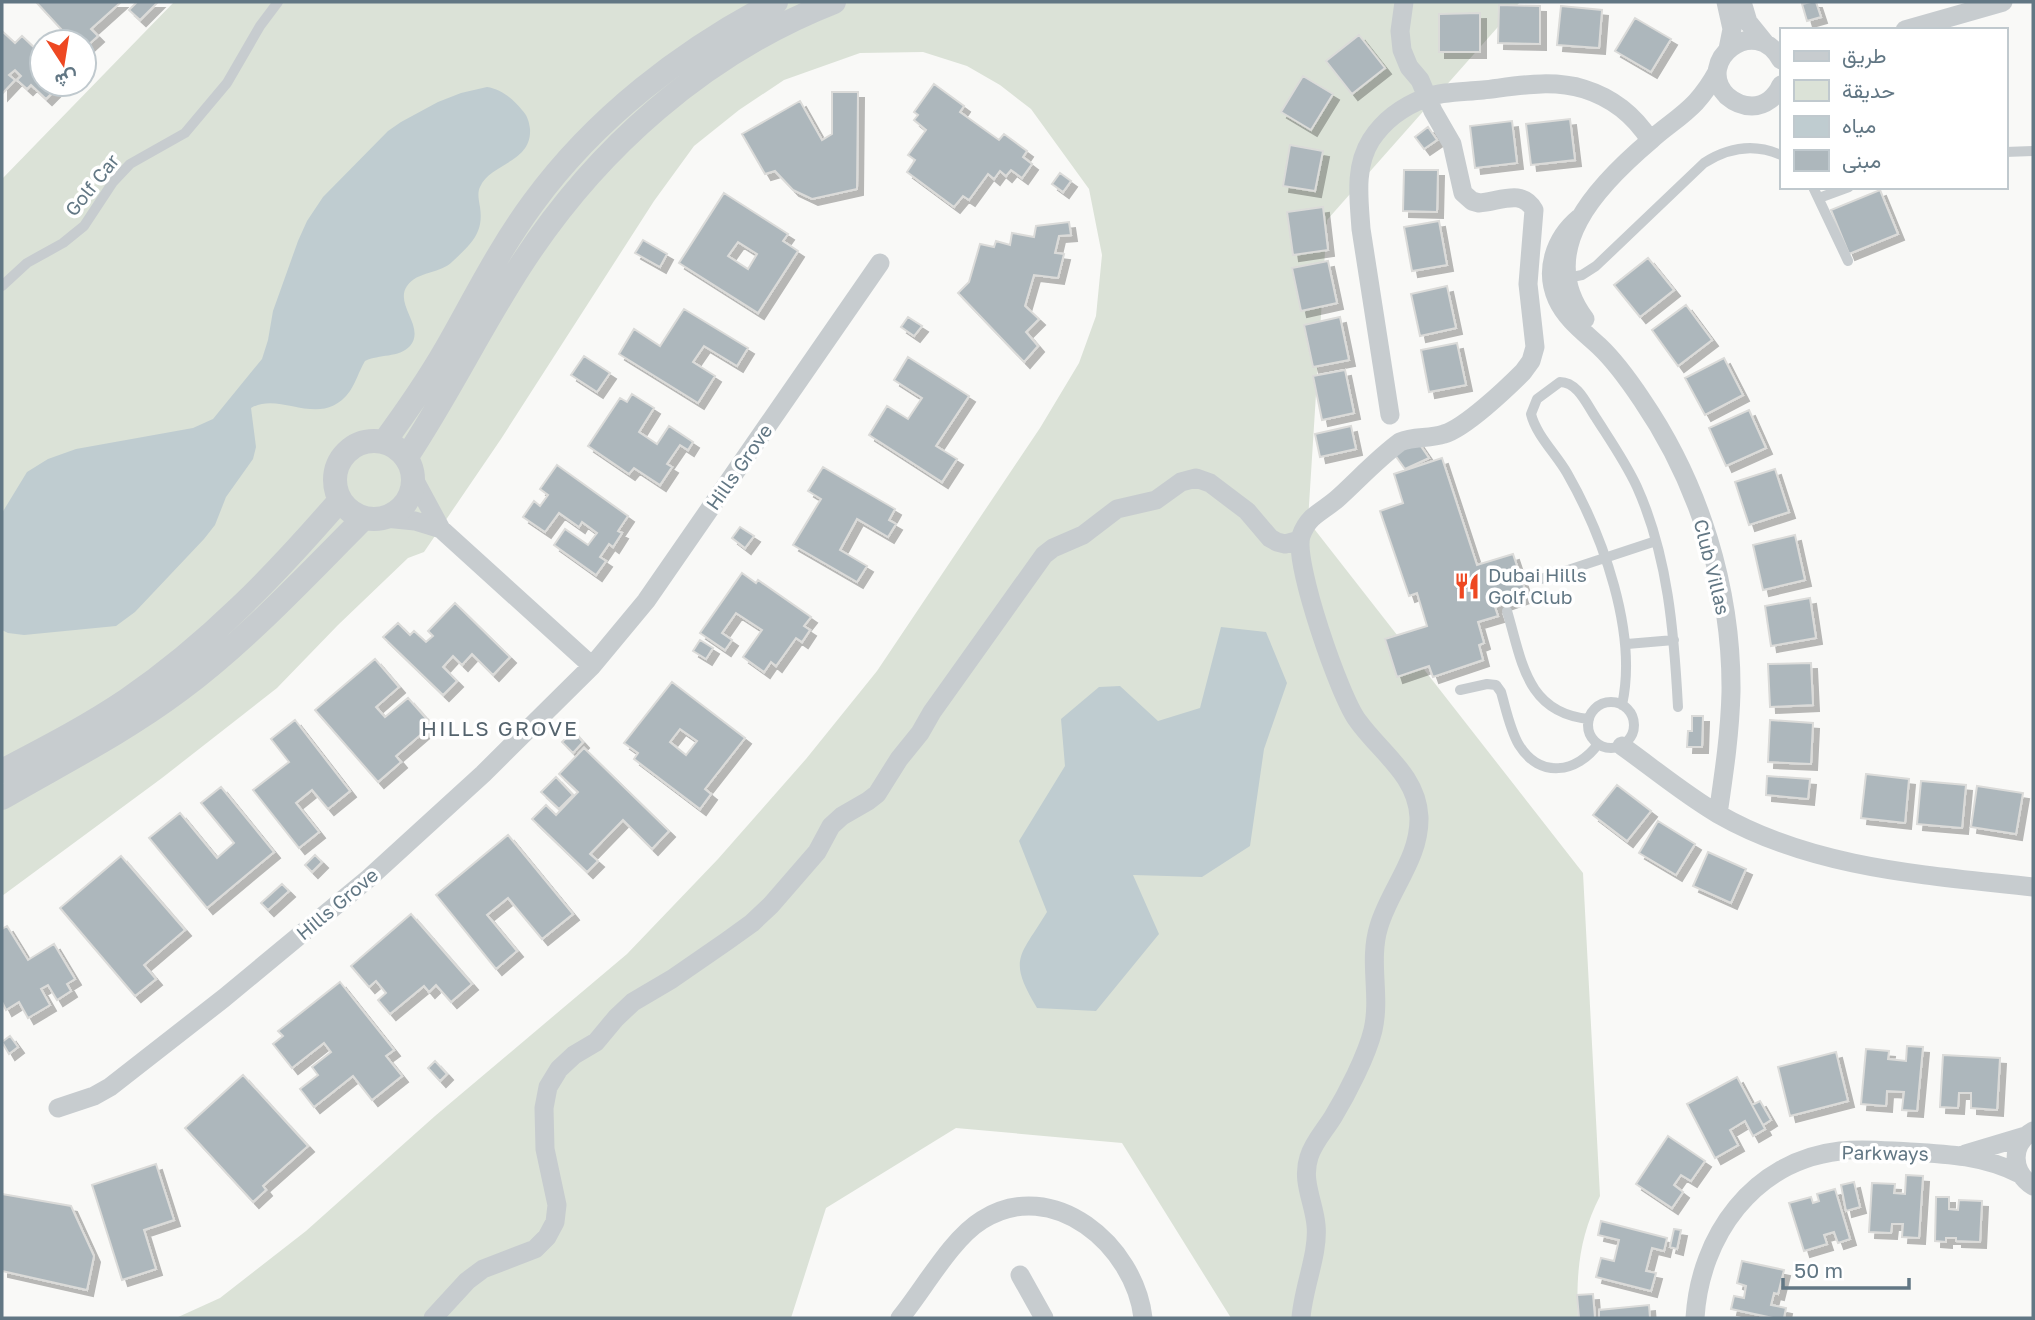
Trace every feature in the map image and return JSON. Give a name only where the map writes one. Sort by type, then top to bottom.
[{"type":"street","points":[[384,442],[429,378],[500,252],[533,202],[571,157],[612,115],[666,71],[700,47],[776,2]]},
{"type":"street","points":[[2,798],[98,746],[191,682],[274,611],[375,518],[404,506],[411,494],[410,468],[521,266],[558,212],[592,172],[655,110],[694,80],[778,27],[834,2]]},
{"type":"street","points":[[1301,1318],[1305,1287],[1317,1239],[1306,1181],[1309,1157],[1338,1109],[1369,1043],[1376,1006],[1373,967],[1375,939],[1379,923],[1412,854],[1419,819],[1414,795],[1405,778],[1359,723],[1342,694],[1307,585],[1299,550],[1300,540],[1311,519],[1338,499],[1400,442],[1410,438],[1434,437],[1458,428],[1523,372],[1531,361],[1535,346],[1528,284],[1536,216],[1532,205],[1518,197],[1479,203],[1467,198],[1461,187],[1452,144],[1402,50],[1400,31],[1404,2]]},
{"type":"street","points":[[1687,111],[1704,93],[1728,49],[1732,29],[1726,2]]},
{"type":"street","points":[[1742,2],[1748,22],[1775,50]]},
{"type":"street","points":[[1912,28],[2003,2]]},
{"type":"street","points":[[1728,49],[1746,41],[1775,50]]},
{"type":"street","points":[[1717,72],[1722,91],[1737,103],[1757,106],[1774,96],[1780,87]]},
{"type":"street","points":[[1390,415],[1361,229],[1358,180],[1370,141],[1383,125],[1398,112],[1427,97],[1444,93],[1544,84],[1564,85],[1603,96],[1637,120],[1650,140]]},
{"type":"street","points":[[1687,111],[1729,98]]},
{"type":"street","name":"Club Villas","points":[[1687,111],[1650,140],[1612,177],[1570,225],[1557,244],[1552,266],[1600,347],[1660,429],[1691,490],[1713,555],[1726,621],[1731,689],[1730,723],[1718,814]]},
{"type":"street","name":"Hills Grove","points":[[58,1108],[94,1096],[110,1087],[225,998],[427,827],[592,666],[646,601],[880,263]]},
{"type":"street","points":[[1528,284],[1559,279]]},
{"type":"street","points":[[441,529],[415,521],[375,518],[350,512],[340,500],[335,482],[343,457],[357,445],[366,442],[384,442],[393,446],[410,468],[441,529],[592,666]]},
{"type":"street","points":[[433,1318],[467,1281],[483,1269],[535,1249],[547,1237],[555,1222],[557,1205],[545,1149],[544,1108],[548,1087],[559,1069],[574,1055],[596,1042],[633,1002],[752,923],[807,865],[831,826],[877,794],[1044,555],[1052,548],[1083,535],[1117,509],[1156,500],[1181,482],[1196,478],[1210,483],[1247,511],[1270,538],[1286,544],[1300,540]]},
{"type":"street","points":[[2,771],[92,722],[157,679],[186,656],[266,584],[340,500]]},
{"type":"street","points":[[1622,746],[1718,814],[1808,852],[1898,872],[2033,887]]},
{"type":"street","points":[[2027,1180],[2017,1166],[2017,1150],[2029,1133]]},
{"type":"street","name":"Parkways","points":[[1961,1155],[2029,1133]]},
{"type":"street","name":"Parkways","points":[[1695,1318],[1696,1295],[1702,1269],[1712,1243],[1726,1220],[1743,1200],[1764,1182],[1812,1157],[1865,1149],[1961,1155],[1991,1162],[2027,1180]]},
{"type":"street","points":[[900,1318],[969,1229],[991,1214],[1029,1205],[1042,1206],[1065,1214],[1083,1223],[1111,1245],[1131,1274],[1143,1318]]},
{"type":"street","points":[[1020,1275],[1044,1318]]},
{"type":"lane","name":"Golf Car","points":[[2,286],[27,263],[63,243],[84,226],[113,182],[130,164],[185,133],[227,83],[260,26],[278,2]]},
{"type":"lane","points":[[1559,279],[1582,275],[1596,266],[1715,155],[1727,150],[1754,147],[1780,155]]},
{"type":"lane","points":[[2007,152],[2033,150]]},
{"type":"lane","points":[[1814,189],[1848,261]]},
{"type":"lane","points":[[1819,198],[1844,189]]},
{"type":"lane","points":[[1622,705],[1628,669],[1627,644],[1604,557],[1577,492],[1532,419],[1532,408],[1537,399],[1560,382],[1570,383],[1577,390],[1637,487],[1656,541],[1667,590],[1674,639],[1678,707]]},
{"type":"lane","points":[[1541,579],[1656,541]]},
{"type":"lane","points":[[1507,611],[1527,676],[1538,696],[1555,710],[1577,718],[1589,719]]},
{"type":"lane","points":[[1627,644],[1674,639]]},
{"type":"lane","points":[[1460,690],[1487,684],[1496,685],[1501,692],[1518,744],[1533,760],[1544,766],[1569,767],[1590,755],[1598,744]]},
{"type":"lane","points":[[1609,702],[1622,705],[1632,715],[1634,729],[1628,741],[1622,746],[1605,747],[1598,744],[1588,729],[1589,719],[1602,704],[1609,702]]},
{"type":"green space","points":[[174,2],[1520,2],[1327,220],[1308,521],[1583,873],[1600,1196],[1587,1226],[1580,1256],[1578,1318],[1231,1318],[1122,1143],[956,1128],[826,1208],[791,1318],[176,1318],[220,1298],[306,1231],[435,1116],[627,954],[718,859],[806,759],[877,671],[1040,428],[1079,363],[1096,316],[1102,255],[1089,189],[1031,109],[1000,85],[967,66],[923,52],[860,53],[784,80],[739,110],[694,146],[654,201],[501,439],[424,552],[408,558],[277,688],[162,778],[2,896],[2,179],[81,98],[98,98],[98,80]]},
{"type":"water","points":[[487,87],[506,95],[524,112],[530,126],[529,140],[518,156],[492,173],[480,187],[480,224],[471,243],[448,265],[411,281],[407,286],[404,301],[414,331],[410,346],[395,354],[365,361],[350,391],[339,402],[327,408],[314,409],[275,403],[251,408],[256,447],[253,459],[226,497],[215,525],[135,612],[116,626],[24,635],[2,630],[2,513],[27,472],[48,459],[76,449],[193,428],[213,419],[262,359],[273,311],[298,241],[323,197],[388,131],[401,122],[438,102]]},
{"type":"water","points":[[1221,627],[1266,632],[1287,683],[1264,749],[1250,846],[1202,877],[1133,875],[1159,934],[1096,1011],[1037,1008],[1022,978],[1021,958],[1047,912],[1019,841],[1065,766],[1061,719],[1099,687],[1120,686],[1158,721],[1200,708]]},
{"type":"building","points":[[36,2],[121,2],[92,28],[60,28]]},
{"type":"building","points":[[137,2],[158,2],[140,20],[129,10]]},
{"type":"building","points":[[1816,2],[1821,17],[1807,21],[1802,4]]},
{"type":"building","points":[[1499,5],[1540,6],[1540,44],[1498,43]]},
{"type":"building","points":[[1561,6],[1602,10],[1599,48],[1557,45]]},
{"type":"building","points":[[1480,13],[1480,52],[1439,52],[1439,14]]},
{"type":"building","points":[[1635,18],[1671,39],[1651,72],[1615,51]]},
{"type":"building","points":[[2,31],[15,43],[22,36],[28,42],[28,88],[17,80],[21,76],[15,70],[9,75],[15,80],[2,94]]},
{"type":"building","points":[[1359,35],[1385,68],[1352,94],[1326,61]]},
{"type":"building","points":[[1303,76],[1333,94],[1311,130],[1281,112]]},
{"type":"building","points":[[934,84],[964,106],[960,112],[999,140],[1004,134],[1027,151],[1023,157],[1032,164],[1022,178],[1011,170],[1006,176],[1000,171],[994,179],[988,174],[969,200],[963,196],[954,207],[907,172],[915,160],[908,155],[926,130],[914,120],[918,115],[914,112]]},
{"type":"building","points":[[832,92],[858,92],[857,189],[812,199],[793,190],[775,171],[765,174],[742,134],[800,101],[822,140],[832,134]]},
{"type":"building","points":[[1570,119],[1575,160],[1531,165],[1526,124]]},
{"type":"building","points":[[1512,121],[1517,163],[1475,168],[1470,126]]},
{"type":"building","points":[[1428,127],[1437,140],[1424,149],[1415,137]]},
{"type":"building","points":[[1290,145],[1323,151],[1315,191],[1283,186]]},
{"type":"building","points":[[1404,170],[1438,170],[1437,212],[1403,211]]},
{"type":"building","points":[[1060,173],[1071,181],[1063,192],[1052,184]]},
{"type":"building","points":[[1880,190],[1898,234],[1849,254],[1831,210]]},
{"type":"building","points":[[724,193],[788,234],[783,241],[798,251],[758,313],[679,263]],"holes":[[[738,242],[757,254],[748,269],[728,256]]]},
{"type":"building","points":[[1323,207],[1328,250],[1293,255],[1287,212]]},
{"type":"building","points":[[1439,221],[1447,265],[1412,271],[1404,227]]},
{"type":"building","points":[[1069,222],[1071,235],[1059,236],[1055,253],[1064,254],[1058,278],[1034,275],[1025,306],[1039,319],[1026,332],[1038,346],[1024,362],[958,293],[969,282],[980,244],[994,247],[996,241],[1010,245],[1012,233],[1034,237],[1036,226]]},
{"type":"building","points":[[643,240],[667,254],[660,267],[635,253]]},
{"type":"building","points":[[1648,258],[1674,290],[1640,317],[1614,285]]},
{"type":"building","points":[[1328,261],[1337,303],[1301,311],[1292,268]]},
{"type":"building","points":[[1447,286],[1456,328],[1420,336],[1411,294]]},
{"type":"building","points":[[1686,305],[1712,340],[1678,366],[1652,330]]},
{"type":"building","points":[[684,309],[748,348],[737,366],[704,346],[693,362],[715,376],[698,403],[619,354],[634,329],[660,346]]},
{"type":"building","points":[[908,317],[922,326],[914,336],[901,327]]},
{"type":"building","points":[[1340,317],[1349,360],[1313,367],[1304,325]]},
{"type":"building","points":[[1457,343],[1466,385],[1429,392],[1421,350]]},
{"type":"building","points":[[584,356],[610,373],[597,392],[571,375]]},
{"type":"building","points":[[908,357],[969,396],[936,446],[957,459],[942,482],[869,435],[887,406],[908,419],[922,398],[894,380]]},
{"type":"building","points":[[1724,358],[1743,395],[1705,415],[1685,378]]},
{"type":"building","points":[[1345,370],[1354,413],[1322,420],[1313,376]]},
{"type":"building","points":[[632,394],[654,408],[639,432],[657,444],[669,426],[693,442],[688,450],[680,445],[667,464],[672,467],[660,485],[634,468],[629,474],[588,446],[620,398],[627,402]]},
{"type":"building","points":[[1749,410],[1766,448],[1726,466],[1709,428]]},
{"type":"building","points":[[1351,426],[1356,449],[1320,457],[1315,434]]},
{"type":"building","points":[[1416,439],[1429,458],[1405,469],[1395,455]]},
{"type":"building","points":[[1442,458],[1477,565],[1513,554],[1527,596],[1495,607],[1498,616],[1478,622],[1484,643],[1479,645],[1483,660],[1433,677],[1429,666],[1397,677],[1385,639],[1427,626],[1417,593],[1409,596],[1380,511],[1403,503],[1394,474]]},
{"type":"building","points":[[557,465],[628,516],[618,531],[622,533],[613,547],[609,544],[600,557],[606,561],[596,575],[554,545],[565,529],[588,545],[597,533],[582,522],[579,527],[559,513],[545,532],[523,517],[534,501],[540,506],[548,495],[540,489]]},
{"type":"building","points":[[823,467],[895,509],[889,520],[896,524],[888,537],[857,519],[840,550],[867,566],[857,582],[793,545],[821,499],[808,491]]},
{"type":"building","points":[[1775,469],[1789,512],[1749,525],[1735,482]]},
{"type":"building","points":[[740,527],[754,536],[745,548],[732,538]]},
{"type":"building","points":[[1795,535],[1805,580],[1763,590],[1753,545]]},
{"type":"building","points":[[742,573],[756,583],[758,580],[811,617],[804,626],[810,630],[802,642],[796,638],[776,666],[771,662],[764,672],[743,657],[762,630],[736,613],[722,633],[732,640],[725,650],[700,633]]},
{"type":"building","points":[[1810,598],[1816,638],[1771,646],[1765,606]]},
{"type":"building","points":[[455,603],[510,657],[493,675],[472,654],[462,665],[453,656],[443,667],[457,681],[443,695],[383,637],[398,623],[410,635],[414,631],[426,642],[433,636],[428,631]]},
{"type":"building","points":[[700,640],[713,648],[706,659],[693,651]]},
{"type":"building","points":[[375,659],[399,687],[376,707],[385,717],[408,698],[432,725],[396,756],[401,762],[378,782],[315,710]]},
{"type":"building","points":[[1811,663],[1813,705],[1770,707],[1768,664]]},
{"type":"building","points":[[672,682],[745,738],[705,789],[711,794],[700,809],[634,759],[638,753],[624,743]],"holes":[[[680,729],[697,741],[686,755],[670,742]]]},
{"type":"building","points":[[1692,716],[1703,716],[1702,747],[1687,747],[1688,731],[1692,731]]},
{"type":"building","points":[[295,720],[350,791],[328,809],[312,790],[296,803],[319,832],[299,848],[253,790],[289,762],[271,739]]},
{"type":"building","points":[[1770,720],[1813,723],[1811,764],[1768,762]]},
{"type":"building","points":[[573,731],[583,742],[573,753],[562,742]]},
{"type":"building","points":[[584,748],[669,831],[652,849],[623,820],[590,854],[598,861],[587,872],[532,819],[546,805],[556,815],[578,792],[559,774]]},
{"type":"building","points":[[1866,774],[1909,779],[1905,823],[1861,818]]},
{"type":"building","points":[[1767,776],[1810,779],[1808,799],[1766,795]]},
{"type":"building","points":[[556,777],[573,795],[559,809],[541,792]]},
{"type":"building","points":[[1921,781],[1966,785],[1962,828],[1917,824]]},
{"type":"building","points":[[1617,785],[1651,811],[1627,841],[1593,815]]},
{"type":"building","points":[[1977,786],[2023,793],[2016,834],[1971,827]]},
{"type":"building","points":[[221,787],[274,852],[207,908],[149,838],[180,813],[217,858],[234,843],[201,803]]},
{"type":"building","points":[[1658,821],[1695,844],[1676,875],[1639,853]]},
{"type":"building","points":[[508,835],[573,914],[542,939],[508,898],[487,915],[517,951],[496,969],[436,895]]},
{"type":"building","points":[[1708,852],[1746,869],[1731,903],[1693,886]]},
{"type":"building","points":[[315,855],[322,862],[312,872],[305,865]]},
{"type":"building","points":[[121,856],[185,930],[144,965],[156,979],[135,996],[60,908]]},
{"type":"building","points":[[282,884],[289,891],[268,910],[261,903]]},
{"type":"building","points":[[411,914],[472,984],[451,1002],[436,985],[429,992],[424,986],[390,1014],[378,1000],[386,993],[376,981],[369,987],[351,966]]},
{"type":"building","points":[[7,926],[28,960],[54,944],[75,979],[67,984],[71,991],[57,1000],[48,985],[41,989],[50,1005],[28,1018],[19,1002],[6,1010],[2,1002],[2,929]]},
{"type":"building","points":[[340,982],[394,1050],[386,1056],[402,1076],[372,1100],[353,1076],[314,1107],[300,1089],[318,1075],[312,1067],[331,1052],[324,1043],[292,1068],[273,1044],[283,1036],[278,1031]]},
{"type":"building","points":[[10,1036],[18,1047],[9,1054],[2,1042]]},
{"type":"building","points":[[1907,1046],[1923,1047],[1917,1111],[1902,1110],[1904,1092],[1887,1091],[1886,1106],[1861,1104],[1866,1049],[1889,1051],[1888,1059],[1906,1061]]},
{"type":"building","points":[[1836,1052],[1848,1101],[1790,1116],[1778,1067]]},
{"type":"building","points":[[1943,1055],[2000,1058],[1997,1110],[1971,1108],[1971,1093],[1959,1093],[1958,1108],[1940,1107]]},
{"type":"building","points":[[435,1061],[447,1074],[440,1081],[428,1068]]},
{"type":"building","points":[[243,1075],[308,1146],[263,1186],[266,1190],[253,1202],[185,1128]]},
{"type":"building","points":[[1737,1077],[1765,1129],[1753,1136],[1745,1121],[1730,1130],[1738,1145],[1715,1158],[1687,1104]]},
{"type":"building","points":[[1760,1101],[1771,1120],[1763,1125],[1752,1105]]},
{"type":"building","points":[[1668,1136],[1705,1161],[1691,1181],[1681,1175],[1674,1185],[1683,1192],[1672,1208],[1636,1184]]},
{"type":"building","points":[[156,1164],[174,1220],[144,1230],[156,1269],[122,1280],[92,1185]]},
{"type":"building","points":[[1906,1175],[1923,1176],[1919,1238],[1902,1237],[1903,1224],[1892,1224],[1891,1233],[1869,1232],[1872,1183],[1895,1184],[1894,1193],[1905,1194]]},
{"type":"building","points":[[1854,1182],[1860,1207],[1846,1211],[1841,1185]]},
{"type":"building","points":[[1835,1189],[1850,1239],[1838,1243],[1834,1232],[1824,1235],[1827,1244],[1804,1251],[1789,1203],[1811,1197],[1813,1203],[1819,1201],[1817,1194]]},
{"type":"building","points":[[2,1194],[71,1206],[94,1256],[87,1290],[2,1271]]},
{"type":"building","points":[[1936,1197],[1949,1197],[1949,1209],[1958,1210],[1959,1200],[1982,1201],[1980,1242],[1956,1241],[1956,1238],[1946,1238],[1946,1242],[1935,1241]]},
{"type":"building","points":[[1601,1221],[1667,1238],[1664,1251],[1652,1248],[1646,1271],[1656,1273],[1651,1291],[1596,1277],[1601,1258],[1614,1261],[1619,1240],[1598,1235]]},
{"type":"building","points":[[1674,1229],[1681,1230],[1677,1249],[1670,1247]]},
{"type":"building","points":[[1742,1261],[1784,1270],[1778,1294],[1774,1293],[1771,1305],[1786,1308],[1784,1318],[1731,1309],[1734,1296],[1744,1298],[1746,1286],[1737,1283]]},
{"type":"building","points":[[1593,1294],[1595,1318],[1579,1318],[1577,1295]]},
{"type":"building","points":[[1649,1305],[1650,1318],[1599,1318],[1599,1310]]},
{"type":"place","name":"Dubai Hills Golf Club","points":[[1467,586]]},
{"type":"district","name":"HILLS GROVE","points":[[500,729]]}]
